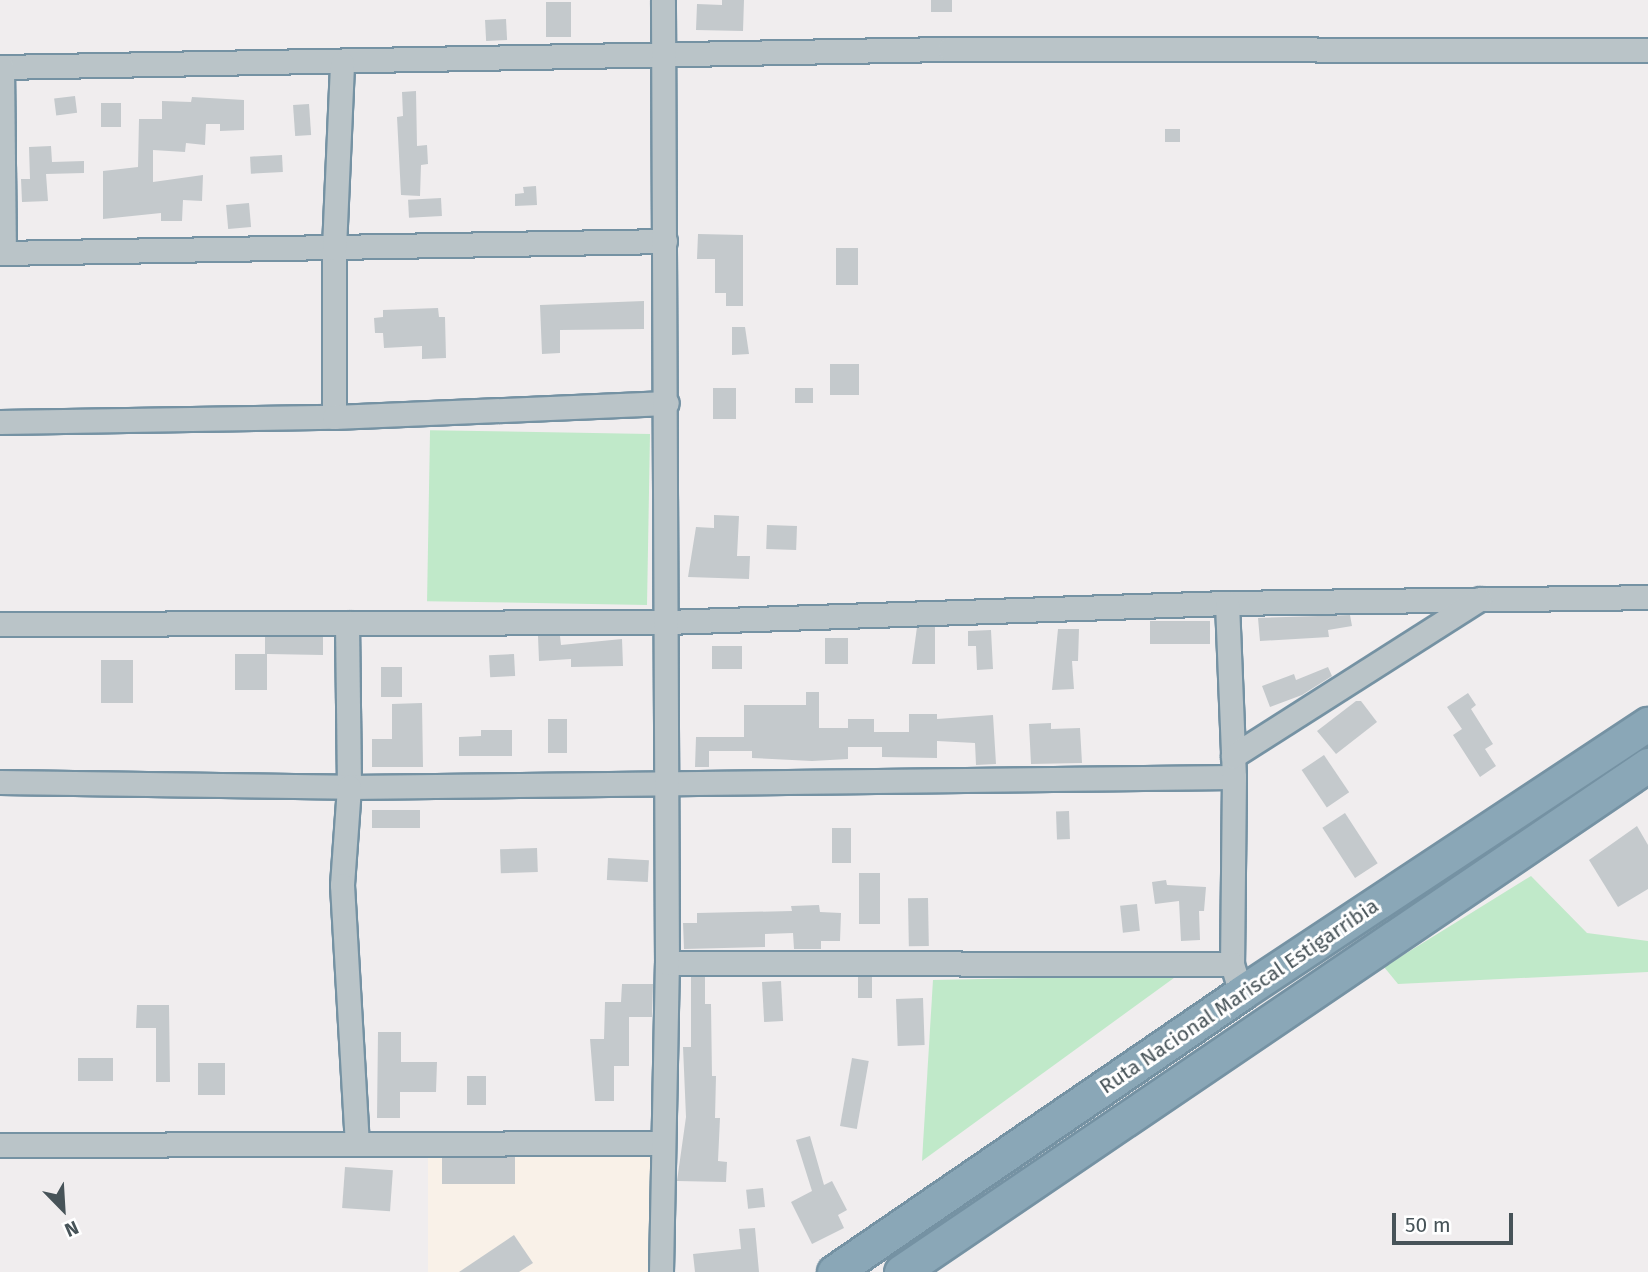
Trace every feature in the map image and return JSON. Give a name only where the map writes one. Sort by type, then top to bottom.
[{"type":"highway","name":"Ruta Nacional Mariscal Estigarribia","points":[[834,1272],[1237,979],[1648,724]]},
{"type":"highway","name":"Ruta Nacional Mariscal Estigarribia","points":[[901,1272],[1648,765]]},
{"type":"street","points":[[661,1272],[667,963],[667,403],[663,0]]},
{"type":"street","points":[[665,241],[2,253],[1,67],[664,57],[950,49],[1648,50]]},
{"type":"street","points":[[334,417],[334,247],[342,63]]},
{"type":"street","points":[[0,422],[334,417],[667,403]]},
{"type":"street","points":[[0,624],[666,622],[1227,603],[1648,597]]},
{"type":"street","points":[[0,782],[349,787],[667,786],[1234,767],[1479,599]]},
{"type":"street","points":[[667,963],[1237,979],[1234,767],[1227,603]]},
{"type":"street","points":[[346,623],[349,787],[342,885],[357,1144]]},
{"type":"street","points":[[0,1145],[663,1143]]},
{"type":"shaded area","points":[[428,1154],[651,1154],[651,1272],[428,1272]]},
{"type":"green space","points":[[430,430],[650,434],[647,605],[427,601]]},
{"type":"green space","points":[[1531,876],[1587,933],[1648,941],[1648,972],[1398,984],[1384,967]]},
{"type":"green space","points":[[1178,975],[922,1161],[933,980]]},
{"type":"building","points":[[722,0],[744,0],[743,31],[696,30],[697,4],[722,5]]},
{"type":"building","points":[[931,0],[952,0],[952,12],[931,12]]},
{"type":"building","points":[[546,2],[571,2],[571,37],[546,37]]},
{"type":"building","points":[[506,19],[507,40],[486,41],[485,20]]},
{"type":"building","points":[[416,91],[417,146],[427,145],[428,164],[421,165],[420,196],[401,195],[397,117],[403,116],[402,92]]},
{"type":"building","points":[[75,96],[77,113],[56,115],[54,99]]},
{"type":"building","points":[[192,97],[244,100],[244,130],[220,131],[220,124],[206,124],[205,145],[186,143],[185,152],[153,150],[153,182],[203,175],[202,201],[183,200],[182,221],[161,221],[161,213],[103,219],[103,171],[138,167],[139,119],[162,119],[162,101],[191,102]]},
{"type":"building","points":[[101,103],[121,103],[121,127],[101,127]]},
{"type":"building","points":[[309,104],[311,135],[295,136],[293,105]]},
{"type":"building","points":[[1165,129],[1180,129],[1180,142],[1165,142]]},
{"type":"building","points":[[51,146],[52,162],[84,161],[84,173],[46,174],[48,201],[22,202],[21,179],[30,179],[29,147]]},
{"type":"building","points":[[282,155],[283,172],[251,174],[250,157]]},
{"type":"building","points":[[536,186],[537,205],[515,206],[515,194],[524,193],[523,187]]},
{"type":"building","points":[[441,198],[442,216],[409,218],[408,200]]},
{"type":"building","points":[[249,203],[251,227],[228,229],[226,205]]},
{"type":"building","points":[[698,234],[743,235],[743,306],[726,306],[726,293],[715,293],[715,259],[697,259]]},
{"type":"building","points":[[836,248],[858,248],[858,285],[836,285]]},
{"type":"building","points":[[644,301],[644,329],[560,330],[560,353],[542,354],[540,305]]},
{"type":"building","points":[[438,308],[439,317],[445,317],[446,358],[422,359],[422,346],[384,348],[383,333],[375,333],[374,318],[383,317],[383,310]]},
{"type":"building","points":[[732,327],[745,327],[749,354],[732,355]]},
{"type":"building","points":[[830,364],[859,364],[859,395],[830,395]]},
{"type":"building","points":[[713,388],[736,388],[736,419],[713,419]]},
{"type":"building","points":[[795,388],[813,388],[813,403],[795,403]]},
{"type":"building","points":[[714,515],[739,516],[737,556],[750,556],[749,579],[688,577],[696,527],[714,528]]},
{"type":"building","points":[[767,525],[797,526],[796,550],[766,549]]},
{"type":"building","points":[[1350,615],[1352,626],[1328,630],[1329,637],[1260,641],[1258,618]]},
{"type":"building","points":[[1150,621],[1210,621],[1210,644],[1150,644]]},
{"type":"building","points":[[917,627],[935,627],[935,664],[912,664]]},
{"type":"building","points":[[1058,629],[1079,629],[1078,661],[1072,661],[1074,689],[1052,690]]},
{"type":"building","points":[[991,630],[993,669],[977,670],[976,646],[968,646],[968,631]]},
{"type":"building","points":[[538,636],[560,636],[561,645],[622,639],[623,666],[571,667],[571,659],[539,661]]},
{"type":"building","points":[[265,637],[323,637],[323,655],[267,654],[267,690],[235,690],[235,654],[265,654]]},
{"type":"building","points":[[825,638],[848,638],[848,664],[825,664]]},
{"type":"building","points":[[712,646],[742,646],[742,669],[712,669]]},
{"type":"building","points":[[514,654],[515,676],[490,677],[489,655]]},
{"type":"building","points":[[101,660],[133,660],[133,703],[101,703]]},
{"type":"building","points":[[381,667],[402,667],[402,697],[381,697]]},
{"type":"building","points":[[1328,667],[1332,676],[1302,695],[1270,707],[1262,686],[1294,674],[1296,680]]},
{"type":"building","points":[[806,692],[819,692],[819,728],[848,728],[848,719],[874,719],[874,732],[909,732],[909,714],[937,714],[937,719],[993,715],[996,764],[976,765],[975,743],[937,741],[937,758],[882,757],[882,747],[848,747],[848,759],[812,761],[752,758],[752,751],[709,751],[709,767],[695,767],[696,737],[744,737],[744,705],[806,705]]},
{"type":"building","points":[[1468,693],[1476,705],[1471,709],[1493,744],[1485,749],[1496,766],[1480,777],[1453,735],[1462,729],[1447,707]]},
{"type":"building","points":[[1356,701],[1361,701],[1377,722],[1336,754],[1317,731]]},
{"type":"building","points":[[422,703],[423,767],[372,767],[372,739],[392,739],[392,704]]},
{"type":"building","points":[[548,719],[567,719],[567,753],[548,753]]},
{"type":"building","points":[[1051,723],[1051,729],[1080,728],[1082,763],[1031,764],[1029,724]]},
{"type":"building","points":[[481,730],[512,730],[512,756],[459,756],[459,737],[481,736]]},
{"type":"building","points":[[1324,755],[1349,792],[1327,807],[1302,770]]},
{"type":"building","points":[[372,810],[420,810],[420,828],[372,828]]},
{"type":"building","points":[[1056,811],[1069,811],[1070,839],[1057,839]]},
{"type":"building","points":[[1345,813],[1378,863],[1355,878],[1322,828]]},
{"type":"building","points":[[1637,826],[1648,845],[1648,889],[1618,907],[1589,860]]},
{"type":"building","points":[[832,828],[851,828],[851,863],[832,863]]},
{"type":"building","points":[[537,848],[538,872],[501,873],[500,849]]},
{"type":"building","points":[[608,858],[649,860],[648,882],[607,880]]},
{"type":"building","points":[[859,873],[880,873],[880,924],[859,924]]},
{"type":"building","points":[[1166,880],[1167,885],[1206,887],[1204,911],[1199,911],[1200,940],[1181,941],[1179,901],[1155,904],[1152,882]]},
{"type":"building","points":[[908,898],[928,898],[929,946],[909,946]]},
{"type":"building","points":[[1137,904],[1140,931],[1123,933],[1120,906]]},
{"type":"building","points":[[819,905],[820,912],[841,913],[840,941],[821,941],[821,949],[794,949],[793,933],[765,934],[765,947],[684,949],[683,923],[697,923],[697,913],[792,911],[791,906]]},
{"type":"building","points":[[691,977],[705,977],[705,1004],[711,1004],[712,1076],[716,1076],[715,1118],[720,1118],[718,1161],[727,1162],[726,1182],[677,1181],[686,1117],[683,1047],[691,1047]]},
{"type":"building","points":[[858,977],[872,977],[872,998],[858,998]]},
{"type":"building","points":[[781,981],[783,1021],[764,1022],[762,982]]},
{"type":"building","points":[[622,984],[653,984],[652,1017],[629,1017],[629,1066],[614,1066],[614,1101],[595,1101],[590,1039],[604,1039],[605,1002],[621,1002]]},
{"type":"building","points":[[923,998],[925,1045],[898,1046],[896,999]]},
{"type":"building","points":[[137,1005],[169,1005],[170,1082],[156,1082],[156,1028],[136,1028]]},
{"type":"building","points":[[378,1032],[401,1032],[401,1062],[437,1062],[436,1092],[400,1092],[400,1118],[377,1118]]},
{"type":"building","points":[[78,1058],[113,1058],[113,1081],[78,1081]]},
{"type":"building","points":[[852,1058],[869,1061],[857,1129],[840,1126]]},
{"type":"building","points":[[198,1063],[225,1063],[225,1095],[198,1095]]},
{"type":"building","points":[[467,1076],[486,1076],[486,1105],[467,1105]]},
{"type":"building","points":[[810,1136],[824,1185],[832,1181],[847,1210],[838,1215],[844,1228],[812,1244],[791,1202],[812,1191],[796,1140]]},
{"type":"building","points":[[442,1157],[515,1157],[515,1184],[442,1184]]},
{"type":"building","points":[[345,1167],[393,1170],[390,1211],[342,1208]]},
{"type":"building","points":[[763,1188],[765,1207],[748,1209],[746,1190]]},
{"type":"building","points":[[755,1228],[759,1272],[695,1272],[693,1254],[741,1249],[739,1229]]},
{"type":"building","points":[[514,1235],[533,1263],[519,1272],[459,1272]]}]
